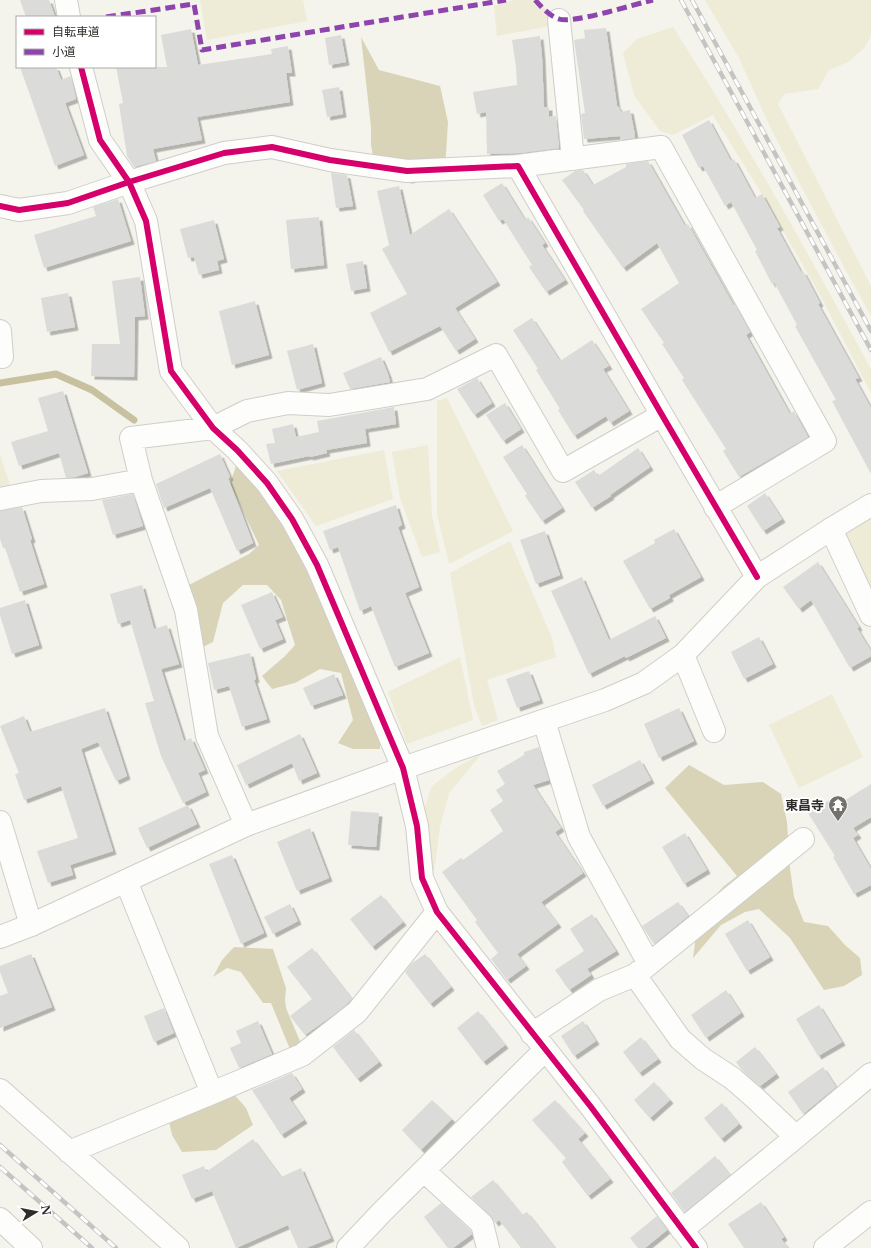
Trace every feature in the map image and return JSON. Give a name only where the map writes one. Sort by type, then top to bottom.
[{"type":"street","points":[[66,0],[70,16]]},
{"type":"street","points":[[559,20],[573,159]]},
{"type":"street","points":[[81,68],[100,140],[130,182],[146,221],[171,371],[213,428],[237,450],[266,483],[292,519],[316,565],[403,768],[417,826],[422,878],[437,912],[591,1107],[696,1248]]},
{"type":"street","points":[[0,206],[19,210],[68,203],[224,153],[272,147],[330,160],[406,171],[518,166],[661,147],[825,441],[715,507]]},
{"type":"street","points":[[518,166],[757,577]]},
{"type":"street","points":[[0,331],[2,357]]},
{"type":"street","points":[[246,825],[207,736],[186,610],[140,480],[131,438],[213,428],[247,411],[288,403],[329,405],[427,389],[496,355],[563,471],[662,415]]},
{"type":"street","points":[[0,500],[41,491],[92,489],[140,480]]},
{"type":"street","points":[[0,937],[31,925],[246,825],[403,768],[605,700],[644,683],[683,656],[757,577],[871,505]]},
{"type":"street","points":[[831,529],[871,615]]},
{"type":"street","points":[[683,656],[714,730]]},
{"type":"street","points":[[544,721],[579,837],[642,970],[680,1039],[703,1059],[732,1078],[796,1137]]},
{"type":"street","points":[[0,822],[31,925]]},
{"type":"street","points":[[348,1248],[424,1171],[539,1042],[599,990],[642,970],[803,839]]},
{"type":"street","points":[[126,881],[212,1093]]},
{"type":"street","points":[[69,1152],[302,1055],[357,1012],[437,912]]},
{"type":"street","points":[[682,1230],[871,1074]]},
{"type":"street","points":[[0,1090],[178,1248]]},
{"type":"street","points":[[424,1171],[482,1224],[488,1248]]},
{"type":"street","points":[[825,1248],[871,1212]]},
{"type":"street","points":[[0,1219],[31,1248]]},
{"type":"shaded area","points":[[200,0],[303,0],[307,21],[207,40]]},
{"type":"shaded area","points":[[515,0],[536,0],[559,20],[560,24],[497,36],[494,6]]},
{"type":"shaded area","points":[[705,0],[871,0],[871,36],[864,48],[848,62],[829,70],[818,89],[784,94],[778,104],[871,286],[871,316],[772,131],[739,58]]},
{"type":"shaded area","points":[[673,27],[775,196],[871,369],[871,393],[819,293],[762,194],[713,115],[673,135],[660,131],[634,95],[623,53],[637,39]]},
{"type":"shaded area","points":[[361,37],[379,70],[440,86],[448,122],[445,169],[413,184],[391,178],[375,166],[371,145],[371,127]]},
{"type":"shaded area","points":[[447,398],[513,531],[449,564],[437,514],[437,401]]},
{"type":"shaded area","points":[[428,445],[432,516],[440,552],[422,557],[400,498],[392,452]]},
{"type":"shaded area","points":[[384,450],[393,499],[316,526],[277,471]]},
{"type":"shaded area","points":[[0,455],[14,497],[0,499]]},
{"type":"shaded area","points":[[247,461],[289,514],[381,719],[380,749],[353,749],[338,743],[353,720],[341,673],[320,669],[295,683],[272,689],[262,676],[295,645],[281,600],[267,585],[243,585],[223,603],[213,642],[193,652],[185,587],[249,554],[259,545],[230,484],[236,466]]},
{"type":"shaded area","points":[[871,519],[871,615],[835,537]]},
{"type":"shaded area","points":[[510,541],[552,638],[556,657],[487,680],[498,720],[482,726],[474,705],[450,573]]},
{"type":"shaded area","points":[[460,657],[473,720],[407,744],[388,692]]},
{"type":"shaded area","points":[[832,694],[863,757],[799,788],[769,725]]},
{"type":"shaded area","points":[[483,752],[449,793],[440,827],[434,872],[424,836],[425,806],[432,786],[453,770]]},
{"type":"shaded area","points":[[689,765],[724,785],[763,782],[781,794],[787,822],[790,868],[794,897],[804,922],[828,926],[845,945],[860,958],[862,975],[844,986],[824,990],[790,938],[759,909],[745,912],[721,925],[693,958],[699,913],[724,886],[737,876],[665,788]]},
{"type":"shaded area","points":[[234,947],[273,949],[286,988],[286,1008],[305,1053],[294,1059],[271,1003],[263,1003],[241,972],[227,968],[213,977],[222,960]]},
{"type":"shaded area","points":[[232,1092],[246,1108],[253,1125],[216,1150],[182,1152],[172,1135],[167,1112]]},
{"type":"building","points":[[20,0],[49,0],[55,16],[26,16]]},
{"type":"building","points":[[606,28],[617,106],[621,112],[630,110],[635,138],[620,140],[620,136],[584,139],[581,114],[585,113],[574,40],[585,38],[584,30]]},
{"type":"building","points":[[191,29],[198,65],[272,54],[271,49],[288,46],[292,73],[286,73],[290,102],[197,117],[202,140],[153,149],[156,161],[134,167],[127,156],[119,104],[123,103],[116,68],[167,67],[161,35]]},
{"type":"building","points":[[341,35],[346,62],[329,65],[325,38]]},
{"type":"building","points":[[540,36],[544,107],[549,107],[549,117],[556,116],[559,148],[520,153],[487,154],[486,112],[477,114],[473,92],[517,85],[512,40]]},
{"type":"building","points":[[20,68],[56,68],[61,80],[71,76],[76,99],[65,103],[84,155],[55,166]]},
{"type":"building","points":[[339,87],[343,114],[327,117],[322,90]]},
{"type":"building","points":[[709,120],[731,161],[734,159],[755,198],[762,194],[780,227],[777,228],[801,272],[803,271],[820,303],[818,304],[859,378],[855,379],[871,408],[871,474],[832,401],[836,400],[795,326],[797,325],[774,282],[772,284],[755,251],[757,250],[731,202],[725,206],[703,166],[699,168],[682,135]]},
{"type":"building","points":[[648,161],[685,226],[688,224],[734,306],[735,305],[750,332],[746,335],[790,414],[794,411],[808,437],[739,477],[723,451],[726,449],[682,380],[684,378],[662,344],[664,343],[641,309],[679,283],[657,243],[623,268],[562,180],[575,171],[583,170],[593,185],[626,167],[626,164]]},
{"type":"building","points":[[331,173],[347,175],[353,206],[336,208]]},
{"type":"building","points":[[502,183],[525,220],[528,217],[545,243],[542,245],[565,280],[546,292],[529,267],[532,265],[503,219],[499,221],[483,195]]},
{"type":"building","points":[[399,186],[410,235],[449,209],[497,282],[455,308],[475,339],[456,351],[440,326],[389,352],[370,313],[407,294],[382,249],[389,245],[377,191]]},
{"type":"building","points":[[118,199],[131,241],[44,268],[34,235],[96,216],[93,207]]},
{"type":"building","points":[[319,217],[324,265],[291,269],[286,220]]},
{"type":"building","points":[[214,220],[224,259],[217,261],[219,270],[199,275],[194,257],[188,258],[180,229]]},
{"type":"building","points":[[363,261],[367,288],[351,291],[346,264]]},
{"type":"building","points":[[140,277],[145,316],[135,317],[134,377],[91,376],[92,344],[120,344],[112,281]]},
{"type":"building","points":[[68,293],[75,327],[47,332],[41,298]]},
{"type":"building","points":[[255,301],[269,355],[232,365],[219,311]]},
{"type":"building","points":[[532,318],[560,361],[592,340],[609,366],[603,369],[629,411],[610,423],[606,416],[574,436],[558,410],[560,409],[536,370],[538,369],[513,330]]},
{"type":"building","points":[[313,344],[322,383],[297,390],[287,351]]},
{"type":"building","points":[[381,357],[390,382],[350,389],[343,373]]},
{"type":"building","points":[[477,378],[492,403],[474,415],[457,389]]},
{"type":"building","points":[[63,391],[88,473],[66,478],[59,453],[19,466],[11,442],[48,431],[38,398]]},
{"type":"building","points":[[505,403],[521,429],[503,441],[486,415]]},
{"type":"building","points":[[394,407],[396,424],[365,429],[367,443],[326,450],[327,453],[271,464],[266,444],[275,443],[272,429],[293,424],[296,437],[319,432],[317,421]]},
{"type":"building","points":[[522,445],[562,508],[542,521],[525,496],[527,494],[503,457]]},
{"type":"building","points":[[638,448],[650,467],[592,508],[575,482],[594,470],[598,476]]},
{"type":"building","points":[[220,454],[230,477],[228,478],[253,543],[237,551],[210,488],[164,508],[156,484]]},
{"type":"building","points":[[765,493],[782,519],[763,531],[747,506]]},
{"type":"building","points":[[133,494],[143,526],[113,535],[102,500]]},
{"type":"building","points":[[396,505],[402,525],[398,527],[419,587],[405,593],[429,653],[395,667],[371,606],[360,611],[338,547],[330,550],[323,531]]},
{"type":"building","points":[[22,507],[32,539],[30,540],[44,584],[20,592],[5,548],[3,548],[0,539],[0,511]]},
{"type":"building","points":[[674,529],[701,577],[669,595],[670,598],[650,609],[623,561],[655,543],[654,540]]},
{"type":"building","points":[[545,531],[560,575],[536,584],[520,540]]},
{"type":"building","points":[[818,562],[859,627],[857,628],[871,651],[871,656],[850,668],[811,600],[799,609],[783,587]]},
{"type":"building","points":[[582,577],[609,640],[655,616],[666,638],[589,674],[551,591]]},
{"type":"building","points":[[142,585],[154,629],[167,625],[179,664],[161,669],[184,741],[191,738],[205,770],[198,773],[206,792],[183,803],[161,756],[145,703],[154,701],[130,620],[118,624],[110,594]]},
{"type":"building","points":[[272,592],[283,617],[275,620],[283,639],[260,649],[241,605]]},
{"type":"building","points":[[25,600],[39,645],[12,654],[0,615],[0,608]]},
{"type":"building","points":[[759,637],[773,664],[744,679],[731,652]]},
{"type":"building","points":[[250,653],[256,679],[254,680],[267,719],[242,727],[229,686],[214,690],[208,663]]},
{"type":"building","points":[[529,671],[540,700],[517,708],[506,679]]},
{"type":"building","points":[[334,674],[343,695],[311,706],[303,688]]},
{"type":"building","points":[[105,708],[127,776],[116,781],[98,742],[81,749],[113,851],[70,865],[73,875],[48,883],[37,851],[78,838],[61,786],[24,800],[15,774],[19,773],[0,726],[24,716],[30,732]]},
{"type":"building","points":[[679,708],[694,741],[659,758],[644,724]]},
{"type":"building","points":[[300,734],[317,773],[299,781],[292,763],[246,785],[237,765]]},
{"type":"building","points":[[539,747],[549,780],[533,785],[561,828],[555,832],[583,873],[541,902],[558,924],[517,954],[526,966],[507,980],[491,959],[498,953],[475,922],[477,920],[442,872],[461,858],[463,860],[503,831],[490,810],[503,801],[496,790],[505,784],[497,771],[524,755],[524,752]]},
{"type":"building","points":[[640,760],[651,780],[603,806],[592,785]]},
{"type":"building","name":"東昌寺","points":[[871,784],[871,817],[853,828],[858,835],[853,838],[871,869],[871,885],[854,894],[833,857],[835,856],[808,813],[835,797],[839,804]]},
{"type":"building","points":[[188,805],[197,824],[147,848],[138,828]]},
{"type":"building","points":[[351,811],[379,813],[376,847],[348,845]]},
{"type":"building","points":[[310,828],[329,878],[297,891],[277,842]]},
{"type":"building","points":[[685,833],[707,870],[684,884],[662,847]]},
{"type":"building","points":[[232,855],[264,933],[241,944],[209,864]]},
{"type":"building","points":[[381,895],[403,922],[372,947],[350,919]]},
{"type":"building","points":[[678,902],[688,916],[654,944],[642,926]]},
{"type":"building","points":[[290,904],[298,921],[273,934],[264,917]]},
{"type":"building","points":[[592,914],[616,951],[587,969],[591,975],[569,990],[555,970],[584,951],[570,929]]},
{"type":"building","points":[[748,920],[770,957],[747,971],[725,934]]},
{"type":"building","points":[[312,948],[352,999],[339,1011],[305,1035],[290,1016],[312,999],[287,967]]},
{"type":"building","points":[[31,954],[52,1007],[0,1028],[0,996],[8,993],[0,972],[0,966]]},
{"type":"building","points":[[425,954],[451,987],[430,1004],[405,972],[411,964]]},
{"type":"building","points":[[726,990],[741,1013],[706,1038],[691,1015]]},
{"type":"building","points":[[819,1005],[842,1042],[818,1056],[796,1019]]},
{"type":"building","points":[[164,1008],[174,1033],[154,1042],[144,1016]]},
{"type":"building","points":[[478,1011],[505,1045],[483,1062],[457,1028]]},
{"type":"building","points":[[258,1021],[272,1054],[239,1068],[230,1048],[241,1043],[236,1031]]},
{"type":"building","points":[[583,1021],[596,1041],[574,1056],[561,1036]]},
{"type":"building","points":[[354,1030],[379,1062],[357,1079],[333,1047]]},
{"type":"building","points":[[641,1037],[658,1059],[639,1073],[623,1052]]},
{"type":"building","points":[[755,1047],[776,1074],[760,1086],[742,1070],[736,1062]]},
{"type":"building","points":[[823,1067],[836,1087],[803,1114],[788,1092]]},
{"type":"building","points":[[292,1073],[302,1089],[289,1098],[304,1120],[281,1135],[252,1090]]},
{"type":"building","points":[[654,1082],[670,1100],[650,1118],[634,1100]]},
{"type":"building","points":[[432,1100],[452,1119],[421,1150],[402,1130]]},
{"type":"building","points":[[555,1100],[585,1133],[578,1139],[610,1179],[588,1196],[562,1162],[566,1158],[532,1120]]},
{"type":"building","points":[[722,1103],[739,1124],[721,1139],[704,1118]]},
{"type":"building","points":[[253,1139],[281,1177],[301,1168],[331,1238],[306,1248],[298,1248],[288,1225],[236,1248],[212,1191],[192,1199],[182,1175],[204,1166],[206,1172]]},
{"type":"building","points":[[715,1156],[730,1175],[685,1212],[671,1193]]},
{"type":"building","points":[[493,1180],[522,1215],[527,1212],[555,1248],[521,1248],[499,1220],[495,1223],[490,1215],[471,1197]]},
{"type":"building","points":[[761,1202],[784,1237],[781,1239],[788,1248],[744,1248],[728,1224]]},
{"type":"building","points":[[441,1203],[471,1231],[472,1234],[453,1248],[448,1248],[424,1217]]},
{"type":"building","points":[[657,1216],[667,1230],[645,1248],[638,1248],[630,1238]]},
{"type":"waterway","points":[[0,383],[56,374],[92,390],[134,420]]},
{"type":"railway","points":[[681,0],[871,350]]},
{"type":"railway","points":[[692,0],[871,331]]},
{"type":"railway","points":[[0,1145],[116,1248]]},
{"type":"railway","points":[[0,1167],[92,1248]]},
{"type":"marked path","points":[[113,16],[194,4],[202,50],[506,0]]},
{"type":"marked path","points":[[535,0],[552,16],[566,20],[604,13],[653,0]]},
{"type":"cycle path","points":[[81,68],[100,140],[129,182],[146,221],[171,371],[213,428],[237,450],[267,483],[292,519],[317,565],[403,768],[417,826],[422,878],[437,912],[591,1107],[696,1248]]},
{"type":"cycle path","points":[[0,206],[19,210],[68,203],[129,182],[224,153],[272,147],[330,160],[407,171],[518,166],[757,577]]},
{"type":"place","name":"東昌寺","points":[[838,822]]}]
